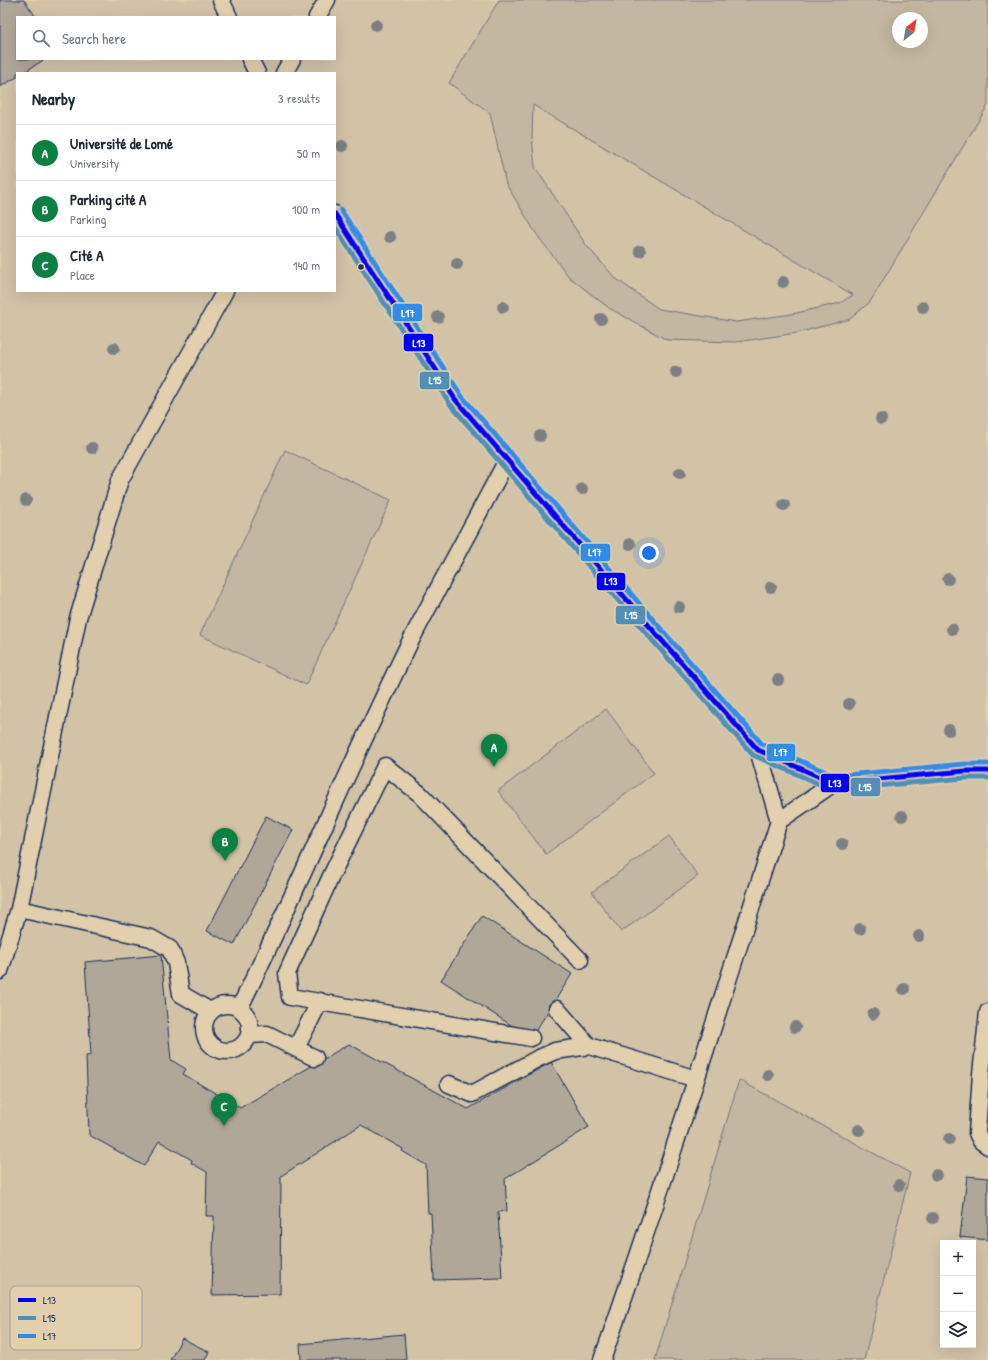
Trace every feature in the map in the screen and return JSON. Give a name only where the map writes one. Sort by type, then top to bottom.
[{"type":"lane","points":[[221,0],[229,16]]},
{"type":"lane","points":[[318,16],[327,0]]},
{"type":"lane","points":[[250,60],[256,72]]},
{"type":"lane","points":[[285,72],[291,60]]},
{"type":"lane","points":[[336,216],[455,399],[651,628],[758,750],[779,821],[696,1080],[602,1360]]},
{"type":"lane","points":[[0,971],[19,909],[78,618],[120,480],[224,292]]},
{"type":"lane","points":[[240,1008],[409,644],[507,460]]},
{"type":"lane","points":[[758,750],[834,783],[988,771]]},
{"type":"lane","points":[[531,1038],[290,997],[287,973],[332,874],[385,766],[420,794],[580,960]]},
{"type":"lane","points":[[779,821],[834,783]]},
{"type":"lane","points":[[19,909],[152,938],[170,950],[176,963],[181,994],[210,1011]]},
{"type":"lane","points":[[296,1048],[320,1001]]},
{"type":"lane","points":[[230,1004],[240,1008],[247,1015],[251,1025],[250,1035],[244,1044],[235,1050],[225,1051],[215,1048],[208,1040],[204,1030],[205,1020],[210,1011],[220,1005],[230,1004]]},
{"type":"lane","points":[[557,1009],[589,1046]]},
{"type":"lane","points":[[988,1012],[981,1074],[977,1133],[981,1141],[988,1146]]},
{"type":"lane","points":[[250,1035],[267,1034],[315,1058]]},
{"type":"lane","points":[[449,1084],[472,1094],[555,1051],[589,1046],[696,1080]]},
{"type":"shaded area","points":[[0,0],[988,0],[988,1360],[0,1360]]},
{"type":"shaded area","points":[[499,0],[988,0],[988,105],[870,302],[850,319],[797,333],[736,342],[667,340],[609,308],[569,277],[537,235],[506,184],[490,113],[449,83]],"holes":[[[533,105],[853,295],[840,303],[792,314],[736,322],[659,309],[615,278],[586,245],[535,167],[532,137]]]},
{"type":"shaded area","points":[[285,450],[391,500],[306,685],[200,635]]},
{"type":"shaded area","points":[[606,709],[654,773],[546,854],[498,791]]},
{"type":"shaded area","points":[[669,836],[698,876],[621,932],[592,892]]},
{"type":"shaded area","points":[[739,1080],[910,1173],[864,1360],[655,1360]]},
{"type":"building","points":[[0,0],[24,0],[35,16],[16,16],[16,60],[43,60],[25,72],[16,72],[16,78],[0,87]]},
{"type":"building","points":[[266,816],[293,830],[234,945],[207,931]]},
{"type":"building","points":[[482,916],[572,974],[531,1038],[441,980]]},
{"type":"building","points":[[161,955],[171,1060],[186,1069],[183,1074],[240,1108],[349,1044],[468,1109],[551,1062],[589,1127],[505,1179],[507,1211],[498,1212],[502,1278],[434,1280],[431,1213],[428,1213],[426,1165],[402,1151],[403,1149],[361,1125],[281,1176],[280,1294],[212,1295],[214,1216],[206,1216],[207,1172],[191,1163],[192,1160],[159,1141],[144,1166],[89,1135],[86,1056],[91,1055],[85,962]]},
{"type":"building","points":[[967,1176],[988,1178],[988,1240],[960,1237]]},
{"type":"building","points":[[404,1334],[406,1360],[301,1360],[300,1344]]},
{"type":"building","points":[[182,1338],[209,1352],[205,1360],[170,1360]]},
{"type":"transit line","name":"L17","points":[[341,210],[461,395],[656,623],[762,744],[835,776],[964,764],[988,764]]},
{"type":"transit line","name":"L13","points":[[336,216],[455,399],[651,628],[758,750],[834,783],[965,771],[988,771]]},
{"type":"transit line","name":"L15","points":[[336,229],[450,404],[646,633],[753,755],[833,790],[965,778],[988,778]]},
{"type":"place","name":"Université de Lomé","points":[[494,767]]},
{"type":"place","name":"Parking cité A","points":[[225,861]]},
{"type":"place","name":"Cité A","points":[[224,1126]]}]
